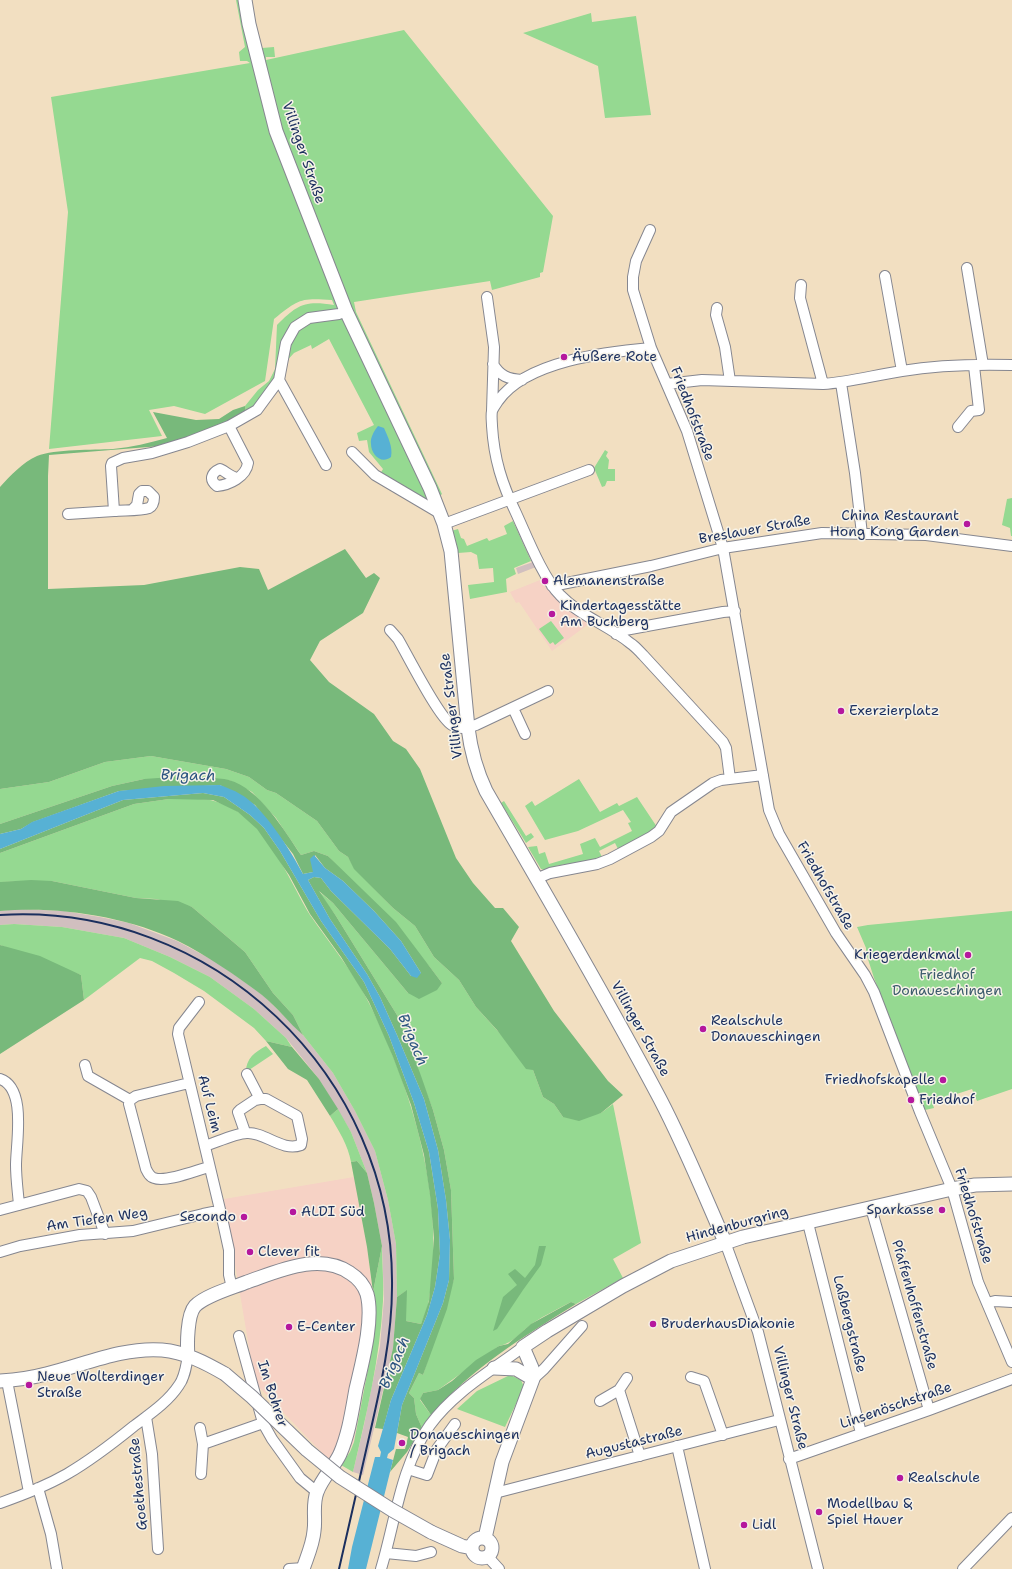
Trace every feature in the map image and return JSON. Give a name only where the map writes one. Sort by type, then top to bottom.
[{"type":"main road","name":"Villinger Straße","points":[[245,0],[249,24],[276,132],[329,273],[367,358],[415,455],[444,524],[451,552],[470,747],[476,768],[486,791],[582,955],[660,1099],[681,1142],[725,1242]]},
{"type":"main road","name":"Hindenburgring","points":[[524,1347],[547,1331],[623,1286],[671,1261],[725,1242],[952,1189],[1012,1184]]},
{"type":"main road","points":[[188,1356],[190,1318],[193,1311],[203,1300],[286,1268],[320,1263],[332,1264],[345,1269],[358,1278],[367,1293],[369,1307],[368,1328],[348,1428],[340,1454],[317,1492],[315,1500],[315,1529],[304,1568]]},
{"type":"main road","points":[[484,1538],[502,1462],[533,1379],[532,1368],[524,1347]]},
{"type":"main road","points":[[3,1381],[46,1374],[104,1357],[135,1350],[162,1350],[188,1356],[210,1365],[225,1374],[252,1397],[307,1450],[340,1477],[392,1510],[431,1532],[462,1546],[472,1548]]},
{"type":"main road","points":[[494,1368],[516,1369],[533,1379]]},
{"type":"main road","points":[[484,1538],[493,1546],[493,1550],[488,1557],[482,1559],[476,1557],[472,1548],[476,1540],[484,1538]]},
{"type":"street","name":"Friedhofstraße","points":[[650,230],[636,261],[633,276],[636,302],[651,348],[687,431],[723,548],[769,810],[774,824],[836,933],[874,992],[920,1112],[952,1189],[978,1282],[1012,1362]]},
{"type":"street","points":[[958,427],[971,411],[979,410],[979,365],[967,268]]},
{"type":"street","points":[[885,276],[902,371]]},
{"type":"street","points":[[800,286],[800,298],[823,384]]},
{"type":"street","points":[[487,297],[493,336],[493,446],[498,472],[509,499],[552,586],[568,603],[631,643],[723,742],[726,748],[730,779]]},
{"type":"street","points":[[717,308],[716,315],[725,347],[730,381]]},
{"type":"street","points":[[114,511],[112,463],[123,458],[152,453],[188,442],[229,426],[257,410],[279,380],[286,343],[295,327],[309,318],[339,314],[346,311]]},
{"type":"street","points":[[492,411],[502,397],[522,380],[542,369],[566,362],[633,349],[651,348]]},
{"type":"street","points":[[493,364],[501,375],[510,379],[522,380]]},
{"type":"street","points":[[667,384],[702,380],[823,384],[841,383],[902,371],[979,365],[1012,365]]},
{"type":"street","points":[[279,380],[326,465]]},
{"type":"street","points":[[841,383],[855,473],[862,534]]},
{"type":"street","points":[[229,426],[248,464],[245,472],[238,478]]},
{"type":"street","points":[[352,452],[375,475],[436,511],[439,510]]},
{"type":"street","points":[[444,524],[589,470]]},
{"type":"street","points":[[68,514],[133,509]]},
{"type":"street","name":"Breslauer Straße","points":[[552,586],[651,566],[723,548],[822,533],[926,535],[1012,546]]},
{"type":"street","points":[[616,634],[625,630],[735,611]]},
{"type":"street","points":[[390,630],[398,639],[444,719],[457,728],[468,728],[548,691]]},
{"type":"street","points":[[513,708],[525,734]]},
{"type":"street","points":[[538,878],[550,873],[597,864],[651,838],[659,831],[671,812],[713,783],[730,779],[763,775]]},
{"type":"street","name":"Auf Leim","points":[[199,1002],[179,1028],[178,1034],[222,1218]]},
{"type":"street","points":[[85,1065],[88,1076],[130,1100]]},
{"type":"street","points":[[247,1074],[260,1099]]},
{"type":"street","points":[[0,1079],[4,1080],[14,1091],[18,1107],[16,1166],[19,1206]]},
{"type":"street","points":[[130,1100],[136,1096],[189,1083]]},
{"type":"street","points":[[204,1146],[245,1132],[254,1133],[276,1143],[296,1147],[301,1144],[302,1139],[297,1116],[266,1099],[255,1100],[238,1112],[245,1132]]},
{"type":"street","points":[[130,1100],[129,1104],[146,1169],[151,1176],[155,1179],[165,1179],[209,1167]]},
{"type":"street","points":[[0,1210],[79,1190],[87,1191],[92,1197],[105,1234]]},
{"type":"street","name":"Pfaffenhoffenstraße","points":[[871,1208],[929,1410]]},
{"type":"street","name":"Am Tiefen Weg","points":[[0,1252],[20,1246],[80,1235],[134,1231],[213,1212],[222,1218]]},
{"type":"street","points":[[222,1218],[229,1250],[229,1275],[232,1288]]},
{"type":"street","name":"Laßbergstraße","points":[[808,1223],[861,1433]]},
{"type":"street","name":"Villinger Straße","points":[[725,1242],[758,1332],[779,1420],[818,1569]]},
{"type":"street","points":[[987,1303],[995,1301],[1012,1302]]},
{"type":"street","points":[[533,1379],[544,1369],[582,1326]]},
{"type":"street","name":"Im Bohrer","points":[[239,1336],[263,1423],[272,1439],[300,1478],[317,1492]]},
{"type":"street","points":[[381,1569],[402,1484],[417,1448],[430,1425],[450,1402],[472,1384],[524,1347]]},
{"type":"street","points":[[0,1503],[33,1490],[66,1474],[98,1455],[146,1417],[180,1384],[184,1375],[188,1356]]},
{"type":"street","points":[[691,1377],[704,1381],[723,1435]]},
{"type":"street","points":[[600,1401],[619,1390],[627,1378]]},
{"type":"street","name":"Linsenöschstraße","points":[[789,1459],[1012,1379]]},
{"type":"street","points":[[3,1381],[33,1490],[52,1534],[57,1569]]},
{"type":"street","points":[[619,1390],[640,1456]]},
{"type":"street","name":"Goethestraße","points":[[146,1417],[152,1454],[158,1549]]},
{"type":"street","name":"Augustastraße","points":[[495,1493],[779,1420]]},
{"type":"street","points":[[203,1444],[263,1423]]},
{"type":"street","points":[[408,1470],[427,1475],[437,1449],[455,1424]]},
{"type":"street","points":[[200,1428],[203,1444],[201,1474]]},
{"type":"street","points":[[677,1446],[705,1569]]},
{"type":"street","points":[[963,1569],[1010,1525]]},
{"type":"street","points":[[386,1553],[416,1556],[431,1552]]},
{"type":"street","points":[[488,1557],[499,1569]]},
{"type":"street","points":[[288,1569],[304,1568]]},
{"type":"shaded area","points":[[533,562],[536,567],[518,574],[516,568]]},
{"type":"shaded area","name":"Kindertagesstätte Am Buchberg","points":[[545,578],[590,623],[552,651],[519,602],[516,603],[510,592]]},
{"type":"shaded area","points":[[19,909],[64,911],[100,917],[129,923],[177,941],[218,963],[264,996],[303,1035],[333,1073],[355,1111],[375,1151],[388,1200],[396,1244],[397,1297],[393,1348],[363,1475],[353,1472],[380,1346],[384,1299],[382,1246],[367,1173],[351,1132],[319,1079],[286,1038],[254,1009],[210,977],[170,957],[124,938],[62,927],[14,924],[0,925],[0,911]]},
{"type":"shaded area","points":[[354,1177],[367,1247],[375,1313],[369,1364],[354,1442],[349,1449],[329,1460],[255,1383],[224,1199]]},
{"type":"green space","points":[[236,0],[250,0],[258,43],[262,48],[274,47],[275,57],[266,57],[266,60],[404,30],[553,216],[543,272],[540,273],[540,277],[492,290],[490,281],[354,302],[356,312],[442,494],[430,505],[380,474],[383,469],[369,452],[367,440],[359,441],[357,433],[374,425],[329,339],[312,349],[311,345],[294,353],[284,364],[270,400],[246,413],[245,406],[258,390],[269,381],[275,369],[277,325],[290,313],[302,306],[315,303],[334,305],[332,300],[313,299],[300,301],[289,307],[274,319],[265,381],[205,414],[174,406],[149,410],[162,436],[49,449],[68,212],[51,97],[250,63],[247,61],[240,61],[239,52],[245,47]]},
{"type":"green space","points":[[591,13],[592,22],[636,16],[651,115],[605,118],[598,66],[523,33]]},
{"type":"green space","points":[[245,406],[246,413],[221,426],[173,445],[49,455],[48,589],[144,585],[240,567],[259,569],[268,590],[345,549],[366,578],[374,573],[380,578],[363,613],[320,641],[310,660],[329,682],[374,714],[393,741],[406,749],[420,769],[456,858],[473,883],[495,908],[503,908],[519,927],[511,941],[554,1011],[608,1081],[623,1095],[601,1113],[579,1121],[563,1117],[554,1104],[543,1097],[533,1070],[526,1069],[497,1030],[476,1007],[459,980],[434,957],[415,926],[393,908],[354,869],[348,857],[339,851],[317,821],[276,793],[267,790],[249,777],[226,769],[151,756],[105,762],[49,782],[0,789],[0,487],[26,462],[37,456],[64,451],[113,449],[140,445],[167,438],[153,412],[196,420],[219,419],[233,410]]},
{"type":"green space","points":[[605,450],[608,452],[606,456],[609,460],[608,469],[615,469],[615,481],[607,481],[605,486],[602,487],[594,468]]},
{"type":"green space","points":[[1012,498],[1011,536],[1010,528],[1002,525],[1007,499]]},
{"type":"green space","points":[[513,521],[531,561],[514,568],[516,574],[506,579],[507,592],[470,599],[468,585],[494,582],[493,568],[479,569],[477,555],[471,552],[458,553],[451,531],[458,529],[461,538],[464,539],[467,546],[487,538],[489,541],[507,534],[504,526]]},
{"type":"green space","points":[[551,621],[564,638],[555,645],[553,642],[550,644],[539,629]]},
{"type":"green space","points":[[151,756],[226,769],[249,777],[267,790],[276,793],[317,821],[339,851],[348,857],[355,869],[393,908],[415,926],[434,957],[459,980],[476,1007],[533,1070],[543,1097],[554,1104],[563,1117],[601,1113],[613,1104],[641,1243],[613,1259],[623,1278],[576,1304],[571,1302],[542,1317],[513,1340],[499,1346],[438,1390],[423,1393],[420,1400],[431,1415],[422,1428],[416,1414],[414,1398],[409,1393],[419,1373],[423,1375],[454,1279],[451,1190],[444,1150],[433,1110],[397,1015],[336,916],[317,890],[333,903],[408,993],[442,983],[429,966],[328,856],[314,851],[301,855],[276,818],[252,792],[229,780],[144,779],[112,786],[0,824],[0,789],[49,782],[105,762]]},
{"type":"green space","points":[[186,776],[229,780],[251,792],[261,801],[279,823],[301,855],[314,851],[328,856],[396,922],[442,983],[437,990],[419,999],[408,993],[333,903],[319,891],[397,1015],[433,1110],[444,1150],[451,1190],[454,1279],[447,1309],[423,1375],[419,1373],[409,1393],[414,1398],[416,1414],[422,1428],[407,1452],[390,1472],[396,1449],[405,1449],[408,1437],[397,1433],[402,1405],[443,1303],[449,1280],[450,1240],[446,1200],[438,1150],[424,1099],[397,1035],[380,997],[367,974],[330,919],[308,880],[314,877],[321,878],[331,891],[390,949],[411,976],[421,973],[401,941],[374,911],[343,881],[325,868],[315,855],[313,872],[303,874],[293,854],[255,805],[220,785],[119,791],[33,822],[21,829],[0,834],[0,824],[112,786],[144,779]]},
{"type":"green space","points":[[579,779],[600,812],[617,803],[619,806],[637,797],[657,827],[619,851],[615,843],[599,851],[603,859],[569,868],[566,864],[556,866],[554,870],[541,869],[528,847],[537,846],[539,854],[545,852],[549,864],[583,854],[580,844],[595,838],[600,847],[632,831],[628,823],[631,822],[623,810],[578,831],[545,840],[525,806],[532,801],[535,806]]},
{"type":"green space","points":[[203,793],[224,797],[250,815],[264,828],[280,851],[321,921],[364,982],[389,1036],[414,1103],[429,1152],[438,1209],[440,1254],[435,1287],[427,1315],[391,1400],[383,1429],[375,1428],[393,1348],[397,1297],[407,1290],[406,1321],[421,1324],[429,1301],[434,1238],[424,1155],[411,1105],[393,1057],[369,1002],[341,957],[310,914],[289,875],[257,829],[238,812],[213,800],[169,799],[134,804],[0,853],[0,849],[123,800]]},
{"type":"green space","points":[[169,799],[209,800],[223,804],[237,811],[260,831],[279,858],[310,915],[349,969],[369,1003],[385,1037],[412,1110],[422,1147],[429,1186],[433,1224],[433,1262],[428,1303],[421,1324],[406,1321],[406,1291],[397,1297],[396,1244],[388,1200],[375,1151],[355,1111],[333,1073],[303,1035],[293,1015],[273,993],[245,952],[192,907],[156,899],[136,898],[52,881],[0,882],[0,853],[134,804]]},
{"type":"green space","points":[[504,801],[526,836],[531,833],[534,837],[526,843],[501,803]]},
{"type":"green space","points":[[31,880],[52,881],[136,898],[178,901],[192,907],[245,952],[273,993],[293,1015],[303,1035],[262,995],[242,980],[200,953],[158,932],[114,919],[91,915],[45,910],[0,911],[0,882]]},
{"type":"green space","name":"Friedhof Donaueschingen","points":[[1012,911],[1012,1089],[977,1101],[972,1089],[932,1102],[934,1108],[925,1110],[874,978],[866,953],[866,948],[857,927]]},
{"type":"green space","points":[[14,924],[62,927],[124,938],[170,957],[210,977],[254,1009],[286,1038],[292,1047],[266,1041],[254,1028],[204,991],[152,961],[140,958],[84,1000],[81,975],[0,945],[0,925]]},
{"type":"green space","points":[[0,945],[40,956],[81,975],[84,1000],[0,1054]]},
{"type":"green space","points":[[266,1041],[292,1047],[319,1079],[338,1109],[330,1116],[307,1080],[288,1069]]},
{"type":"green space","points":[[266,1046],[273,1054],[246,1072],[249,1059]]},
{"type":"green space","points":[[338,1109],[351,1132],[367,1173],[357,1161],[351,1162],[340,1133],[330,1116]]},
{"type":"green space","points":[[357,1161],[367,1173],[382,1246],[373,1292],[367,1247],[351,1162]]},
{"type":"green space","points":[[382,1246],[383,1294],[379,1344],[372,1387],[353,1472],[341,1465],[350,1452],[354,1442],[369,1364],[375,1313],[373,1292]]},
{"type":"green space","points":[[539,1246],[546,1246],[541,1265],[497,1329],[493,1331],[503,1297],[517,1285],[508,1274],[515,1269],[525,1278],[535,1265]]},
{"type":"green space","points":[[571,1302],[576,1304],[499,1354],[463,1383],[431,1415],[420,1399],[423,1393],[438,1390],[452,1381],[476,1360],[499,1346],[508,1344],[531,1324]]},
{"type":"green space","points":[[510,1375],[521,1380],[524,1387],[505,1427],[457,1409],[477,1391]]},
{"type":"water","points":[[378,426],[384,428],[390,442],[391,457],[384,460],[377,457],[371,448],[372,437]]},
{"type":"water","points":[[220,785],[240,794],[258,808],[276,830],[303,874],[313,872],[310,859],[314,855],[325,868],[343,881],[374,911],[401,941],[421,973],[417,978],[411,976],[390,949],[331,891],[321,878],[314,877],[308,880],[330,919],[367,974],[380,997],[424,1099],[438,1150],[446,1200],[450,1240],[449,1280],[443,1303],[402,1405],[394,1449],[388,1454],[387,1458],[393,1460],[366,1569],[348,1569],[352,1547],[375,1457],[380,1457],[381,1452],[378,1446],[391,1400],[427,1315],[435,1287],[440,1254],[438,1209],[429,1152],[414,1103],[389,1036],[364,982],[321,921],[280,851],[264,828],[250,815],[224,797],[203,793],[123,800],[0,849],[0,834],[21,829],[32,822],[119,791],[164,786]]},
{"type":"railway","points":[[0,915],[78,919],[151,938],[218,971],[276,1017],[325,1073],[362,1138],[385,1210],[392,1287],[392,1306],[382,1379],[339,1569]]},
{"type":"place","name":"Äußere Rote","points":[[564,357]]},
{"type":"place","name":"China Restaurant Hong Kong Garden","points":[[967,524]]},
{"type":"place","name":"Alemanenstraße","points":[[545,581]]},
{"type":"place","name":"Kindertagesstätte Am Buchberg","points":[[552,614]]},
{"type":"place","name":"Exerzierplatz","points":[[841,711]]},
{"type":"place","name":"Kriegerdenkmal","points":[[968,955]]},
{"type":"place","name":"Realschule Donaueschingen","points":[[703,1029]]},
{"type":"place","name":"Friedhofskapelle","points":[[943,1080]]},
{"type":"place","name":"Friedhof","points":[[911,1100]]},
{"type":"place","name":"Sparkasse","points":[[942,1210]]},
{"type":"place","name":"ALDI Süd","points":[[293,1212]]},
{"type":"place","name":"Secondo","points":[[244,1217]]},
{"type":"place","name":"Clever fit","points":[[250,1252]]},
{"type":"place","name":"BruderhausDiakonie","points":[[653,1324]]},
{"type":"place","name":"E-Center","points":[[289,1327]]},
{"type":"place","name":"Neue Wolterdinger Straße","points":[[29,1385]]},
{"type":"place","name":"Donaueschingen / Brigach","points":[[402,1443]]},
{"type":"place","name":"Realschule","points":[[900,1478]]},
{"type":"place","name":"Modellbau & Spiel Hauer","points":[[819,1512]]},
{"type":"place","name":"Lidl","points":[[744,1525]]},
{"type":"water label","name":"Brigach","points":[[188,776]]},
{"type":"water label","name":"Brigach","points":[[412,1040]]},
{"type":"water label","name":"Brigach","points":[[395,1363]]}]
